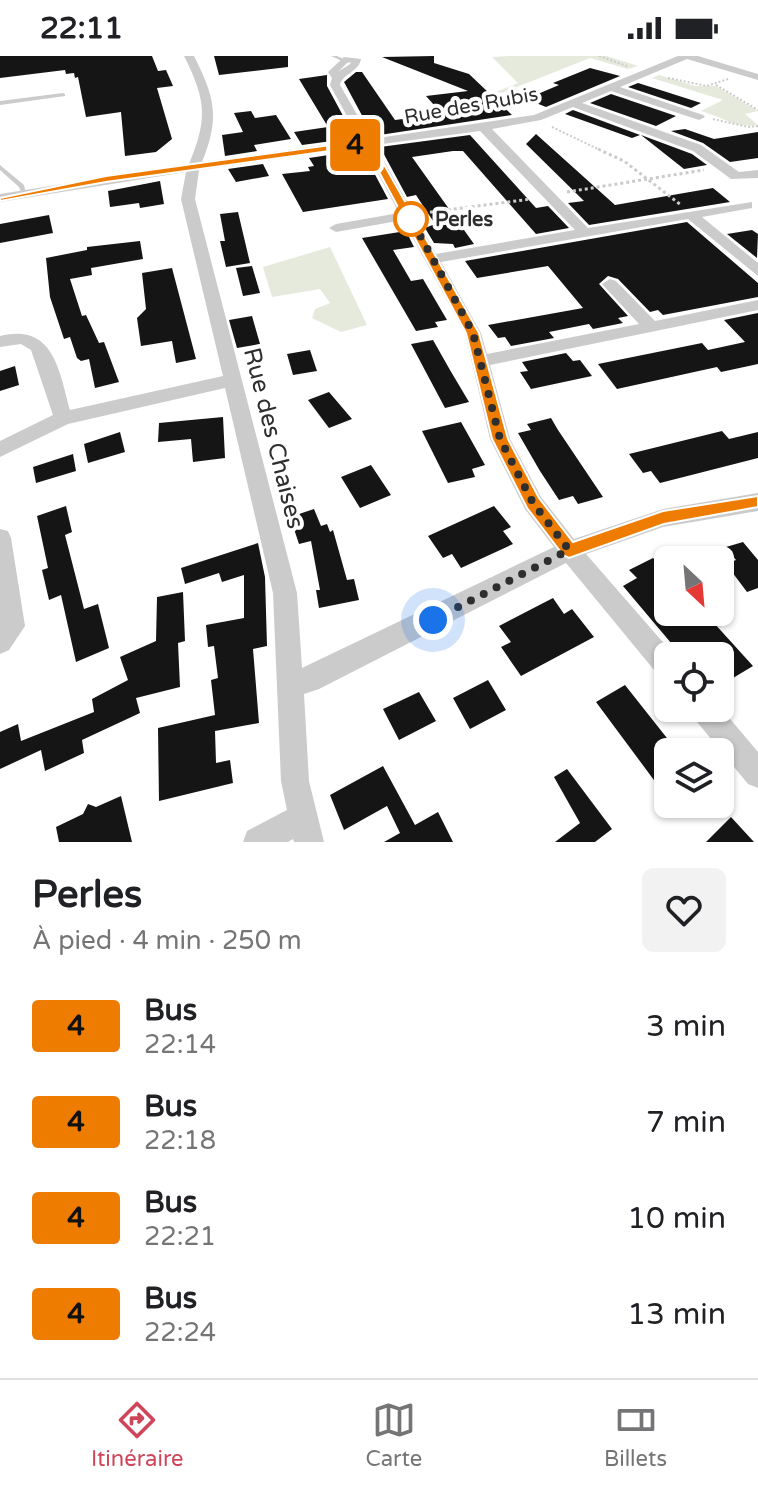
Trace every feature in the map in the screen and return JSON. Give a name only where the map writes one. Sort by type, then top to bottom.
[{"type":"street","name":"Rue des Chaises","points":[[189,56],[205,97],[209,122],[191,168],[187,183],[188,199],[285,593],[295,781],[305,830]]},
{"type":"street","name":"Rue des Rubis","points":[[0,198],[537,118],[687,56]]},
{"type":"street","points":[[687,56],[758,77]]},
{"type":"street","points":[[338,58],[358,62],[337,78],[335,85],[473,333],[500,439],[533,503],[654,650]]},
{"type":"street","points":[[610,87],[699,117]]},
{"type":"street","points":[[572,103],[697,148],[736,176],[758,174]]},
{"type":"street","points":[[483,127],[585,233]]},
{"type":"street","points":[[433,259],[747,205]]},
{"type":"street","points":[[336,228],[409,215]]},
{"type":"street","points":[[691,215],[758,271]]},
{"type":"street","points":[[610,284],[652,327]]},
{"type":"street","points":[[482,361],[758,305]]},
{"type":"street","points":[[0,342],[25,339],[34,342],[42,351],[63,418]]},
{"type":"street","points":[[0,450],[63,418],[232,380]]},
{"type":"street","points":[[290,683],[310,680],[569,550],[663,518],[758,502]]},
{"type":"street","points":[[0,538],[13,626],[0,642]]},
{"type":"street","points":[[715,722],[758,774]]},
{"type":"street","points":[[258,842],[305,830]]},
{"type":"lane","points":[[0,103],[63,95]]},
{"type":"lane","points":[[0,167],[22,186],[24,193]]},
{"type":"path","points":[[663,76],[691,84],[716,85],[729,77],[716,70],[724,67]]},
{"type":"path","points":[[711,79],[723,83]]},
{"type":"path","points":[[716,85],[758,110]]},
{"type":"path","points":[[699,117],[748,127],[758,126]]},
{"type":"path","points":[[546,124],[624,161],[691,215]]},
{"type":"shaded area","points":[[607,56],[638,66],[628,69],[590,58],[494,96],[491,94],[518,83],[492,57]]},
{"type":"shaded area","points":[[659,75],[695,86],[716,86],[758,111],[745,114],[758,125],[735,124],[701,111],[723,100],[652,78]]},
{"type":"shaded area","points":[[330,247],[367,325],[341,332],[312,318],[315,309],[330,303],[320,289],[272,297],[263,267]]},
{"type":"building","points":[[0,56],[152,56],[158,71],[166,70],[173,86],[157,88],[172,139],[156,152],[125,156],[121,112],[86,117],[78,77],[75,78],[74,73],[66,74],[65,70],[0,78]]},
{"type":"building","points":[[214,56],[288,56],[288,67],[219,75]]},
{"type":"building","points":[[434,56],[434,63],[469,74],[512,115],[373,136],[344,82],[356,72],[362,72],[395,120],[442,114],[426,96],[468,91],[382,57]]},
{"type":"building","points":[[590,68],[620,76],[546,107],[526,99],[559,85],[553,83]]},
{"type":"building","points":[[327,75],[327,86],[355,138],[302,145],[294,132],[328,127],[299,79]]},
{"type":"building","points":[[638,83],[701,103],[691,108],[628,87]]},
{"type":"building","points":[[611,94],[676,116],[656,126],[590,103]]},
{"type":"building","points":[[573,110],[640,135],[632,138],[565,114]]},
{"type":"building","points":[[251,111],[255,118],[276,115],[291,139],[254,145],[257,151],[225,156],[222,135],[243,132],[234,113]]},
{"type":"building","points":[[685,129],[714,139],[758,132],[758,158],[730,162],[703,143],[671,131]]},
{"type":"building","points":[[536,134],[615,205],[713,188],[730,202],[589,225],[568,203],[584,201],[526,144]]},
{"type":"building","points":[[470,135],[536,208],[548,206],[569,228],[536,234],[463,151],[453,151],[412,157],[474,244],[455,248],[453,244],[434,243],[425,228],[435,224],[416,195],[407,197],[380,147]]},
{"type":"building","points":[[641,135],[692,154],[707,165],[684,169]]},
{"type":"building","points":[[362,150],[388,199],[303,212],[282,174],[310,171],[308,167],[314,166],[309,158]]},
{"type":"building","points":[[263,164],[269,176],[236,182],[228,169]]},
{"type":"building","points":[[160,181],[164,204],[140,208],[139,203],[110,207],[108,191]]},
{"type":"building","points":[[238,212],[250,263],[226,267],[220,241],[225,241],[220,214]]},
{"type":"building","points":[[49,215],[53,233],[0,243],[0,224]]},
{"type":"building","points":[[687,222],[758,283],[758,297],[663,315],[658,310],[650,312],[618,279],[608,276],[599,284],[628,316],[618,318],[623,323],[593,329],[589,324],[549,332],[554,338],[511,346],[505,337],[498,338],[488,325],[583,308],[548,266],[477,278],[465,261]]},
{"type":"building","points":[[752,230],[758,234],[757,258],[727,234]]},
{"type":"building","points":[[406,231],[414,247],[393,250],[411,281],[423,279],[447,320],[435,322],[438,327],[416,331],[362,238]]},
{"type":"building","points":[[140,241],[143,259],[91,268],[92,275],[70,279],[82,316],[86,315],[99,343],[104,342],[119,382],[95,388],[89,359],[81,361],[77,358],[70,337],[64,339],[50,297],[46,258],[87,250],[87,247]]},
{"type":"building","points":[[252,266],[260,293],[243,296],[236,268]]},
{"type":"building","points":[[172,268],[196,359],[176,363],[172,341],[141,346],[137,318],[146,309],[142,273]]},
{"type":"building","points":[[758,313],[758,364],[721,372],[717,367],[617,389],[598,364],[702,343],[708,350],[745,342],[724,320]]},
{"type":"building","points":[[252,316],[260,344],[237,348],[229,320]]},
{"type":"building","points":[[433,340],[469,402],[445,408],[411,344]]},
{"type":"building","points":[[310,350],[317,371],[293,375],[287,354]]},
{"type":"building","points":[[566,353],[573,361],[580,360],[592,376],[531,389],[520,372],[528,371],[522,362]]},
{"type":"building","points":[[15,366],[19,385],[0,391],[0,371]]},
{"type":"building","points":[[329,392],[352,419],[329,428],[308,400]]},
{"type":"building","points":[[223,417],[225,458],[193,462],[191,439],[158,442],[159,423]]},
{"type":"building","points":[[551,418],[603,497],[578,504],[573,496],[559,500],[518,433],[531,430],[527,424]]},
{"type":"building","points":[[461,422],[485,465],[472,469],[475,477],[448,483],[422,431]]},
{"type":"building","points":[[722,431],[729,439],[758,432],[758,458],[660,483],[651,471],[643,473],[629,454]]},
{"type":"building","points":[[120,432],[125,452],[88,463],[84,444]]},
{"type":"building","points":[[73,454],[76,471],[36,483],[33,467]]},
{"type":"building","points":[[371,465],[391,495],[360,508],[341,477]]},
{"type":"building","points":[[66,506],[72,532],[65,535],[84,609],[98,604],[109,648],[76,662],[61,595],[49,600],[42,570],[48,568],[37,516]]},
{"type":"building","points":[[494,506],[511,527],[503,531],[513,544],[461,568],[452,554],[443,558],[428,536]]},
{"type":"building","points":[[314,509],[321,526],[327,524],[330,532],[333,530],[347,580],[354,579],[359,600],[319,608],[316,590],[320,590],[311,541],[299,544],[290,517]]},
{"type":"building","points":[[743,542],[758,560],[758,588],[747,592],[734,575],[734,546],[729,546]]},
{"type":"building","points":[[258,543],[265,577],[267,646],[253,649],[259,723],[215,731],[216,763],[230,760],[233,783],[159,801],[158,728],[215,715],[211,680],[218,678],[214,646],[208,647],[206,625],[244,618],[244,575],[222,582],[219,573],[185,584],[181,568]]},
{"type":"building","points":[[654,559],[654,623],[623,586],[637,578],[629,570]]},
{"type":"building","points":[[183,592],[185,641],[178,643],[180,687],[136,698],[140,713],[82,740],[84,753],[45,771],[41,750],[0,769],[0,732],[18,724],[21,741],[94,712],[92,699],[128,680],[120,657],[156,641],[157,597]]},
{"type":"building","points":[[553,598],[564,614],[572,609],[594,637],[521,676],[501,647],[511,642],[499,626]]},
{"type":"building","points":[[657,626],[717,626],[731,642],[670,642]]},
{"type":"building","points":[[734,645],[753,666],[734,677]]},
{"type":"building","points":[[488,680],[506,710],[470,729],[453,698]]},
{"type":"building","points":[[625,685],[667,738],[654,738],[654,780],[596,702]]},
{"type":"building","points":[[419,692],[436,721],[399,740],[383,709]]},
{"type":"building","points":[[383,766],[415,825],[438,812],[453,842],[384,842],[400,833],[387,806],[344,830],[330,795]]},
{"type":"building","points":[[567,769],[612,829],[595,842],[555,842],[580,823],[554,777]]},
{"type":"building","points":[[121,796],[132,842],[59,842],[56,827],[83,814],[88,804],[96,807]]},
{"type":"building","points":[[732,818],[754,842],[706,842]]},
{"type":"bus line","name":"4","points":[[0,198],[106,179],[367,143],[473,333],[500,439],[533,503],[569,550],[663,518],[758,502]]},
{"type":"place","name":"Perles","points":[[411,219]]},
{"type":"route","points":[[411,219],[409,215],[473,333],[500,439],[533,503],[569,550],[433,620]]}]
